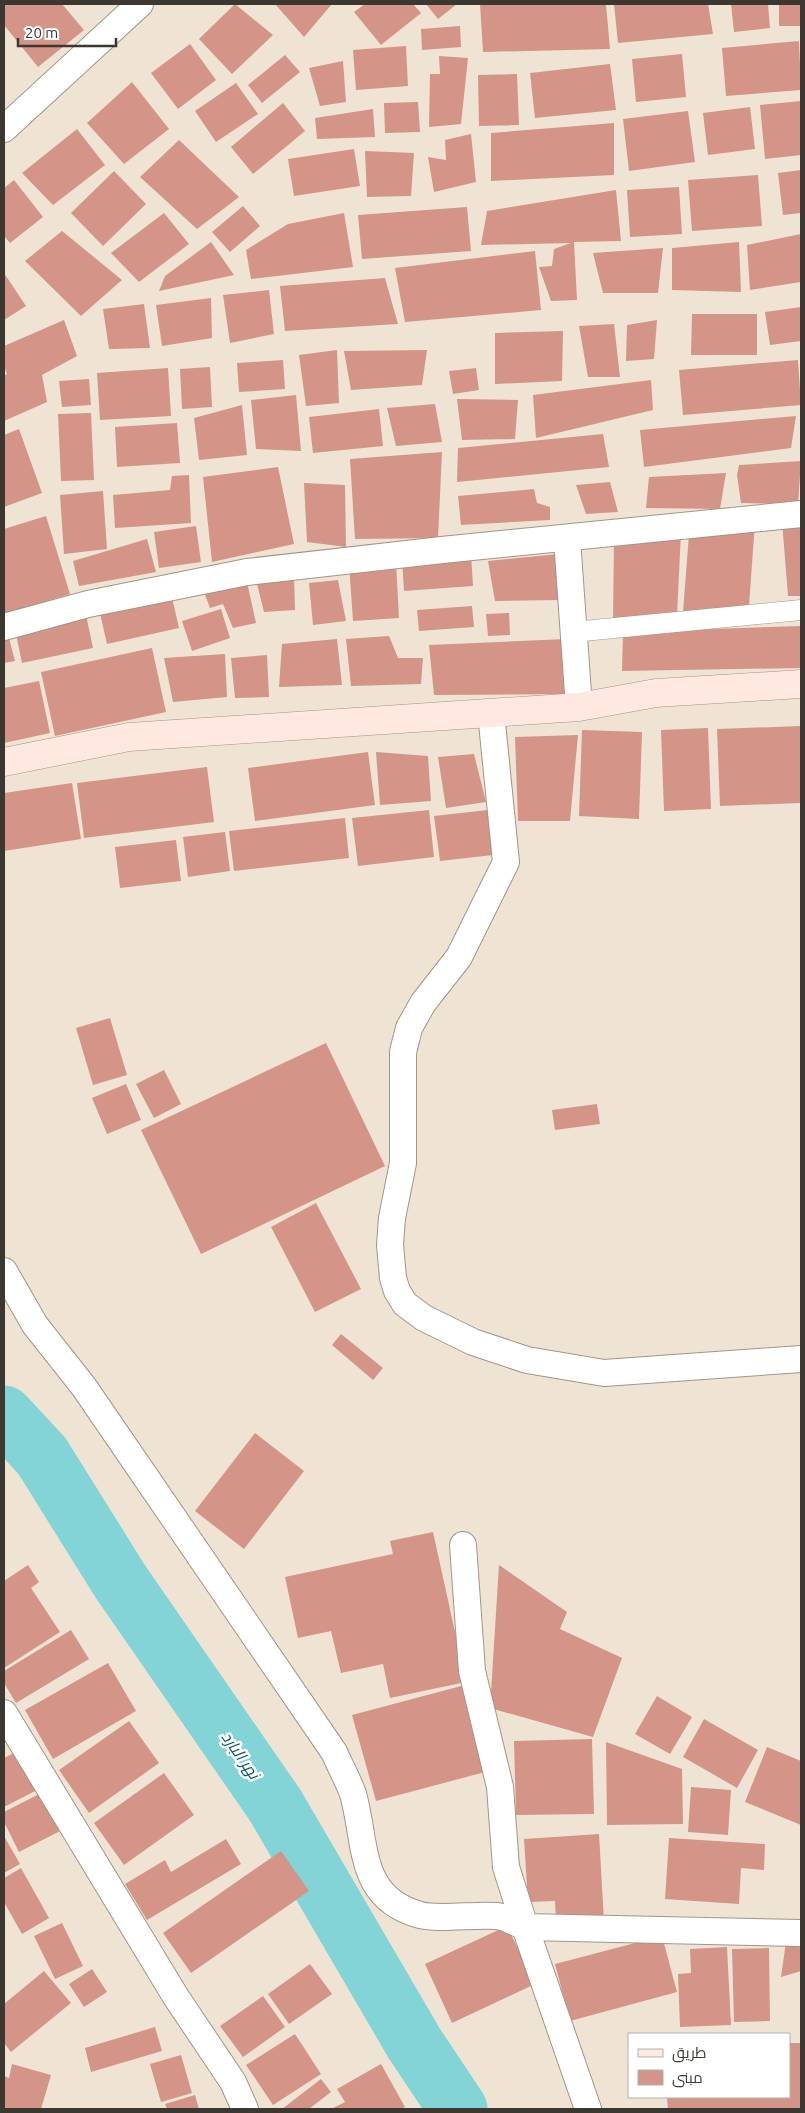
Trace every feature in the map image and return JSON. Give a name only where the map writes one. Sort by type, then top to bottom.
[{"type":"main road","points":[[4,762],[129,737],[579,707],[656,693],[801,684]]},
{"type":"street","points":[[4,129],[140,4]]},
{"type":"street","points":[[4,627],[88,604],[247,572],[442,550],[567,539],[801,514]]},
{"type":"street","points":[[567,539],[579,707]]},
{"type":"street","points":[[573,632],[801,610]]},
{"type":"street","points":[[491,713],[506,862],[459,957],[423,1003],[409,1028],[403,1052],[403,1162],[392,1218],[390,1245],[394,1278],[398,1290],[405,1304],[424,1318],[474,1342],[527,1360],[604,1373],[801,1359]]},
{"type":"street","points":[[4,1271],[35,1324],[84,1387],[334,1752],[352,1793],[365,1864],[370,1875],[384,1894],[397,1905],[421,1916],[498,1916],[525,1927],[801,1932]]},
{"type":"street","points":[[463,1545],[472,1671],[500,1787],[506,1868],[588,2109]]},
{"type":"street","points":[[4,1713],[176,1997],[233,2082],[245,2109]]},
{"type":"building","points":[[4,4],[62,4],[84,30],[38,67],[4,25]]},
{"type":"building","points":[[235,4],[273,35],[232,74],[199,39]]},
{"type":"building","points":[[275,4],[332,4],[304,37]]},
{"type":"building","points":[[365,4],[413,4],[421,13],[381,45],[354,12]]},
{"type":"building","points":[[426,4],[457,4],[438,19]]},
{"type":"building","points":[[480,4],[606,4],[610,49],[483,52]]},
{"type":"building","points":[[614,4],[708,4],[713,34],[618,43]]},
{"type":"building","points":[[731,4],[768,4],[770,28],[734,32]]},
{"type":"building","points":[[779,4],[801,4],[801,26],[779,26]]},
{"type":"building","points":[[460,26],[461,47],[422,50],[421,29]]},
{"type":"building","points":[[799,41],[801,90],[726,96],[722,48]]},
{"type":"building","points":[[190,44],[216,80],[178,109],[151,73]]},
{"type":"building","points":[[406,46],[408,86],[356,90],[353,50]]},
{"type":"building","points":[[682,54],[686,97],[636,102],[632,59]]},
{"type":"building","points":[[285,55],[300,72],[262,103],[248,85]]},
{"type":"building","points":[[439,56],[468,58],[461,124],[429,127],[430,74],[440,74]]},
{"type":"building","points":[[343,61],[346,102],[320,106],[309,68]]},
{"type":"building","points":[[610,64],[616,110],[535,118],[530,73]]},
{"type":"building","points":[[517,74],[519,125],[479,126],[478,75]]},
{"type":"building","points":[[132,82],[169,129],[124,164],[87,123]]},
{"type":"building","points":[[236,83],[258,114],[216,142],[195,111]]},
{"type":"building","points":[[801,101],[801,155],[765,159],[760,105]]},
{"type":"building","points":[[418,102],[420,132],[385,133],[384,103]]},
{"type":"building","points":[[283,103],[305,131],[253,174],[231,147]]},
{"type":"building","points":[[750,107],[755,149],[708,155],[703,113]]},
{"type":"building","points":[[373,109],[375,137],[317,139],[315,118]]},
{"type":"building","points":[[688,111],[695,162],[629,171],[623,119]]},
{"type":"building","points":[[614,123],[614,175],[491,181],[491,133]]},
{"type":"building","points":[[77,129],[105,165],[53,205],[22,173]]},
{"type":"building","points":[[471,134],[476,182],[434,192],[428,157],[446,160],[445,140]]},
{"type":"building","points":[[179,140],[239,197],[197,229],[140,177]]},
{"type":"building","points":[[354,149],[360,186],[294,196],[288,159]]},
{"type":"building","points":[[365,151],[414,153],[411,196],[367,197]]},
{"type":"building","points":[[801,170],[801,213],[783,215],[778,173]]},
{"type":"building","points":[[114,171],[146,204],[103,246],[71,213]]},
{"type":"building","points":[[758,175],[762,226],[692,231],[688,180]]},
{"type":"building","points":[[14,180],[43,217],[10,243],[4,236],[4,188]]},
{"type":"building","points":[[679,187],[682,234],[630,237],[627,190]]},
{"type":"building","points":[[616,190],[621,241],[574,242],[577,300],[551,301],[539,267],[552,266],[554,249],[571,243],[481,245],[487,211]]},
{"type":"building","points":[[243,206],[260,226],[230,252],[212,232]]},
{"type":"building","points":[[467,207],[471,251],[362,259],[358,215]]},
{"type":"building","points":[[164,213],[189,244],[139,282],[111,253]]},
{"type":"building","points":[[344,213],[353,267],[251,279],[246,250],[288,224]]},
{"type":"building","points":[[62,231],[122,280],[81,316],[25,261]]},
{"type":"building","points":[[801,234],[801,282],[750,290],[747,245]]},
{"type":"building","points":[[211,242],[234,275],[159,291],[165,276]]},
{"type":"building","points":[[739,242],[741,292],[672,290],[672,248]]},
{"type":"building","points":[[663,248],[658,293],[603,293],[593,253]]},
{"type":"building","points":[[535,251],[541,310],[405,322],[395,268]]},
{"type":"building","points":[[4,273],[26,306],[4,320]]},
{"type":"building","points":[[385,278],[398,324],[285,331],[280,286]]},
{"type":"building","points":[[269,290],[274,334],[230,343],[223,295]]},
{"type":"building","points":[[211,298],[212,338],[162,346],[156,305]]},
{"type":"building","points":[[144,304],[150,348],[109,349],[103,309]]},
{"type":"building","points":[[801,307],[801,341],[770,345],[765,312]]},
{"type":"building","points":[[692,314],[757,314],[757,355],[691,355]]},
{"type":"building","points":[[64,320],[77,356],[42,375],[47,402],[4,421],[4,376],[7,374],[4,366],[4,346]]},
{"type":"building","points":[[657,320],[654,359],[626,361],[627,325]]},
{"type":"building","points":[[614,324],[620,377],[588,377],[579,326]]},
{"type":"building","points":[[563,331],[562,381],[495,384],[495,333]]},
{"type":"building","points":[[337,350],[339,403],[306,406],[299,355]]},
{"type":"building","points":[[427,350],[422,385],[351,390],[344,351]]},
{"type":"building","points":[[283,360],[285,389],[239,392],[237,363]]},
{"type":"building","points":[[798,360],[801,405],[683,415],[679,370]]},
{"type":"building","points":[[210,367],[212,407],[182,409],[180,369]]},
{"type":"building","points":[[168,368],[171,416],[100,420],[97,373]]},
{"type":"building","points":[[476,368],[479,390],[453,394],[449,371]]},
{"type":"building","points":[[89,379],[91,405],[62,407],[59,381]]},
{"type":"building","points":[[651,380],[653,410],[536,438],[533,395]]},
{"type":"building","points":[[296,395],[301,451],[256,449],[251,400]]},
{"type":"building","points":[[457,399],[518,400],[515,439],[462,440]]},
{"type":"building","points":[[435,404],[442,442],[396,446],[387,408]]},
{"type":"building","points":[[242,405],[247,455],[199,460],[194,418]]},
{"type":"building","points":[[379,409],[383,446],[313,453],[309,417]]},
{"type":"building","points":[[91,413],[94,480],[61,481],[58,414]]},
{"type":"building","points":[[796,416],[791,448],[644,467],[640,430]]},
{"type":"building","points":[[177,423],[180,463],[117,467],[115,427]]},
{"type":"building","points":[[19,429],[42,493],[4,507],[4,435]]},
{"type":"building","points":[[603,434],[609,467],[457,482],[458,448]]},
{"type":"building","points":[[442,452],[438,538],[355,539],[350,459]]},
{"type":"building","points":[[801,461],[798,504],[741,503],[737,475],[739,465]]},
{"type":"building","points":[[278,467],[294,544],[212,562],[203,477]]},
{"type":"building","points":[[726,473],[720,509],[646,508],[649,477]]},
{"type":"building","points":[[189,475],[191,523],[115,528],[113,495],[170,490],[172,476]]},
{"type":"building","points":[[610,482],[618,512],[586,514],[576,485]]},
{"type":"building","points":[[304,483],[345,485],[346,547],[307,542]]},
{"type":"building","points":[[534,489],[537,503],[550,507],[550,520],[461,525],[458,496]]},
{"type":"building","points":[[103,491],[107,549],[64,554],[60,495]]},
{"type":"building","points":[[46,516],[70,594],[4,614],[4,529]]},
{"type":"building","points":[[801,519],[801,596],[788,596],[782,521]]},
{"type":"building","points":[[755,522],[749,606],[683,612],[689,534]]},
{"type":"building","points":[[196,526],[201,562],[159,568],[154,532]]},
{"type":"building","points":[[681,533],[677,615],[613,620],[614,540]]},
{"type":"building","points":[[147,539],[156,572],[79,586],[73,561]]},
{"type":"building","points":[[471,554],[473,586],[404,591],[402,559]]},
{"type":"building","points":[[558,554],[562,600],[495,601],[488,561]]},
{"type":"building","points":[[396,562],[399,618],[353,621],[349,564]]},
{"type":"building","points":[[294,576],[295,610],[264,612],[256,580]]},
{"type":"building","points":[[338,580],[346,621],[313,625],[309,583]]},
{"type":"building","points":[[247,582],[256,623],[233,628],[223,604],[210,608],[204,592]]},
{"type":"building","points":[[171,593],[179,628],[107,644],[99,609]]},
{"type":"building","points":[[472,606],[474,627],[419,631],[417,610]]},
{"type":"building","points":[[221,609],[230,638],[192,651],[182,621]]},
{"type":"building","points":[[509,613],[510,635],[488,636],[486,614]]},
{"type":"building","points":[[86,615],[93,648],[22,663],[15,629]]},
{"type":"building","points":[[801,626],[801,668],[622,671],[623,632]]},
{"type":"building","points":[[389,636],[398,658],[423,658],[421,684],[351,686],[346,639]]},
{"type":"building","points":[[9,638],[15,661],[4,663],[4,639]]},
{"type":"building","points":[[337,639],[342,685],[279,687],[282,644]]},
{"type":"building","points":[[566,639],[568,694],[434,695],[429,645]]},
{"type":"building","points":[[152,648],[166,712],[55,736],[41,672]]},
{"type":"building","points":[[225,654],[227,697],[173,702],[164,658]]},
{"type":"building","points":[[267,655],[269,697],[235,698],[231,658]]},
{"type":"building","points":[[39,681],[50,733],[4,743],[4,688]]},
{"type":"building","points":[[801,726],[801,803],[720,806],[717,729]]},
{"type":"building","points":[[708,728],[711,809],[664,811],[661,730]]},
{"type":"building","points":[[582,730],[642,732],[639,819],[579,816]]},
{"type":"building","points":[[578,735],[570,821],[518,821],[515,737]]},
{"type":"building","points":[[368,752],[375,805],[255,821],[248,768]]},
{"type":"building","points":[[376,752],[428,756],[431,801],[380,805]]},
{"type":"building","points":[[474,754],[486,802],[446,808],[438,757]]},
{"type":"building","points":[[207,767],[214,822],[84,838],[77,783]]},
{"type":"building","points":[[72,783],[81,839],[4,851],[4,793]]},
{"type":"building","points":[[429,810],[434,857],[358,866],[352,818]]},
{"type":"building","points":[[488,810],[493,855],[440,861],[434,816]]},
{"type":"building","points":[[345,818],[349,858],[234,871],[229,831]]},
{"type":"building","points":[[225,832],[230,871],[188,877],[183,837]]},
{"type":"building","points":[[176,840],[181,881],[120,888],[115,847]]},
{"type":"building","points":[[110,1018],[127,1075],[93,1085],[76,1028]]},
{"type":"building","points":[[326,1043],[385,1166],[201,1254],[141,1130]]},
{"type":"building","points":[[164,1070],[181,1104],[154,1118],[136,1084]]},
{"type":"building","points":[[126,1084],[141,1120],[107,1134],[92,1098]]},
{"type":"building","points":[[597,1104],[600,1124],[555,1130],[552,1110]]},
{"type":"building","points":[[316,1203],[361,1289],[315,1312],[271,1227]]},
{"type":"building","points":[[341,1334],[383,1368],[373,1380],[332,1345]]},
{"type":"building","points":[[255,1433],[304,1471],[244,1549],[195,1511]]},
{"type":"building","points":[[433,1532],[466,1682],[390,1698],[383,1664],[341,1673],[331,1631],[298,1638],[285,1577],[393,1554],[390,1541]]},
{"type":"building","points":[[28,1565],[39,1582],[31,1588],[60,1632],[4,1668],[4,1581]]},
{"type":"building","points":[[499,1565],[567,1612],[560,1629],[622,1658],[593,1737],[490,1708]]},
{"type":"building","points":[[71,1630],[89,1659],[16,1703],[4,1683],[4,1671]]},
{"type":"building","points":[[108,1663],[136,1711],[53,1759],[25,1710]]},
{"type":"building","points":[[465,1685],[489,1771],[376,1801],[352,1715]]},
{"type":"building","points":[[657,1696],[692,1717],[670,1754],[635,1734]]},
{"type":"building","points":[[704,1719],[758,1750],[737,1788],[683,1757]]},
{"type":"building","points":[[129,1721],[159,1763],[89,1813],[59,1770]]},
{"type":"building","points":[[592,1739],[594,1814],[516,1815],[514,1741]]},
{"type":"building","points":[[606,1742],[682,1769],[683,1824],[607,1825]]},
{"type":"building","points":[[767,1747],[801,1761],[801,1825],[745,1802]]},
{"type":"building","points":[[22,1749],[41,1788],[4,1807],[4,1758]]},
{"type":"building","points":[[164,1773],[194,1815],[124,1865],[94,1823]]},
{"type":"building","points":[[691,1787],[731,1790],[728,1835],[688,1832]]},
{"type":"building","points":[[45,1791],[64,1829],[19,1852],[4,1822],[4,1812]]},
{"type":"building","points":[[599,1834],[604,1921],[556,1923],[555,1901],[528,1902],[524,1839]]},
{"type":"building","points":[[4,1836],[20,1864],[4,1873]]},
{"type":"building","points":[[669,1838],[765,1844],[764,1870],[741,1868],[739,1904],[665,1899]]},
{"type":"building","points":[[226,1839],[241,1864],[147,1920],[125,1884],[165,1860],[171,1872]]},
{"type":"building","points":[[281,1851],[309,1891],[191,1973],[163,1933]]},
{"type":"building","points":[[21,1868],[49,1918],[22,1934],[4,1902],[4,1878]]},
{"type":"building","points":[[62,1923],[83,1966],[55,1979],[34,1936]]},
{"type":"building","points":[[507,1926],[535,1984],[452,2023],[425,1964]]},
{"type":"building","points":[[662,1936],[677,1992],[570,2021],[555,1964]]},
{"type":"building","points":[[786,1942],[801,1944],[801,1971],[781,1977]]},
{"type":"building","points":[[727,1947],[731,2025],[680,2027],[678,1974],[691,1973],[690,1949]]},
{"type":"building","points":[[769,1948],[770,2021],[734,2022],[732,1949]]},
{"type":"building","points":[[310,1964],[332,1994],[289,2024],[268,1994]]},
{"type":"building","points":[[92,1969],[107,1992],[84,2007],[69,1984]]},
{"type":"building","points":[[44,1971],[71,2003],[11,2052],[4,2043],[4,2004]]},
{"type":"building","points":[[263,1996],[285,2027],[243,2057],[220,2026]]},
{"type":"building","points":[[155,2027],[162,2051],[91,2072],[85,2048]]},
{"type":"building","points":[[295,2034],[321,2074],[273,2105],[246,2065]]},
{"type":"building","points":[[790,2043],[801,2043],[801,2109],[668,2109],[667,2098],[790,2098]]},
{"type":"building","points":[[181,2055],[192,2093],[161,2102],[150,2064]]},
{"type":"building","points":[[12,2064],[51,2075],[41,2109],[4,2109],[4,2076],[9,2078]]},
{"type":"building","points":[[381,2064],[405,2107],[401,2109],[331,2109],[345,2102],[337,2089]]},
{"type":"building","points":[[321,2079],[331,2092],[309,2109],[282,2109]]},
{"type":"building","points":[[195,2095],[199,2109],[167,2109],[165,2104]]},
{"type":"waterway","name":"نهر البارد","points":[[4,1415],[42,1456],[120,1581],[275,1805],[414,2043],[458,2109]]}]
